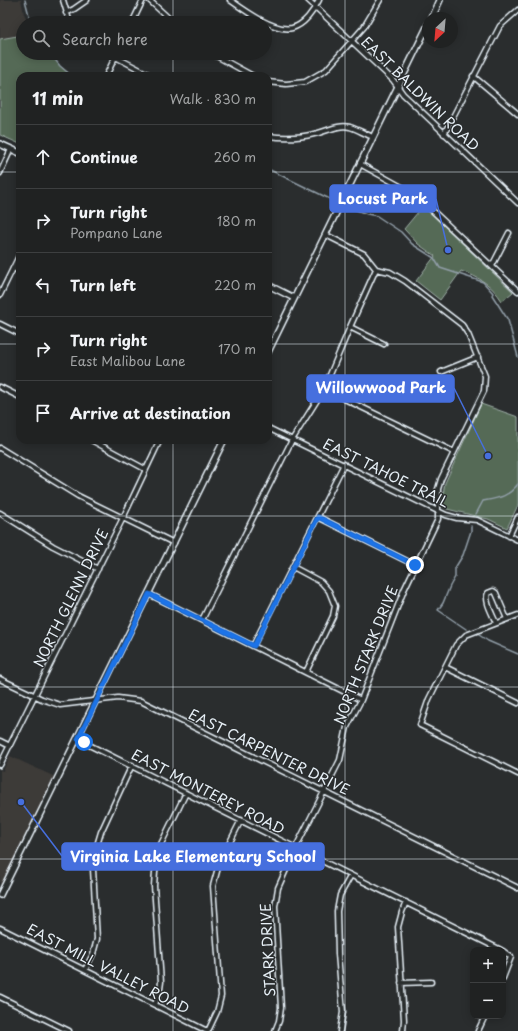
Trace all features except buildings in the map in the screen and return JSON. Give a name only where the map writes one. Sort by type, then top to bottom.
[{"type":"street","points":[[63,0],[67,16]]},
{"type":"street","points":[[66,13],[87,0]]},
{"type":"street","points":[[135,16],[143,0]]},
{"type":"street","points":[[149,0],[166,16]]},
{"type":"street","points":[[230,0],[256,16]]},
{"type":"street","name":"EAST BALDWIN ROAD","points":[[308,0],[393,80],[403,94],[444,134],[518,203]]},
{"type":"street","points":[[272,24],[284,28],[298,26],[316,8],[319,0]]},
{"type":"street","points":[[272,82],[286,84],[305,82],[326,70],[364,27],[380,0]]},
{"type":"street","points":[[435,12],[440,0]]},
{"type":"street","points":[[444,134],[500,26],[518,10]]},
{"type":"street","points":[[272,344],[422,37]]},
{"type":"street","points":[[108,72],[114,60]]},
{"type":"street","points":[[125,60],[146,72]]},
{"type":"street","points":[[224,60],[247,72]]},
{"type":"street","points":[[473,76],[518,114]]},
{"type":"street","points":[[272,136],[298,137],[341,127],[350,127],[373,137]]},
{"type":"street","points":[[0,144],[16,151]]},
{"type":"street","points":[[0,173],[12,149]]},
{"type":"street","points":[[360,164],[418,197],[518,291]]},
{"type":"street","points":[[492,266],[509,233]]},
{"type":"street","points":[[202,620],[292,440],[324,389],[376,269],[364,254],[326,235]]},
{"type":"street","points":[[0,295],[16,262]]},
{"type":"street","name":"NORTH STARK DRIVE","points":[[296,847],[340,760],[347,727],[361,700],[404,590],[438,519],[438,489],[441,479],[484,391],[485,376],[468,334],[462,325],[405,281],[390,272],[376,269]]},
{"type":"street","points":[[272,287],[294,298]]},
{"type":"street","points":[[0,324],[16,332]]},
{"type":"street","points":[[350,327],[384,344]]},
{"type":"street","points":[[441,372],[478,357]]},
{"type":"street","points":[[0,387],[16,396]]},
{"type":"street","points":[[324,389],[454,452]]},
{"type":"street","name":"EAST TAHOE TRAIL","points":[[272,430],[438,511],[452,517],[477,520],[518,540]]},
{"type":"street","points":[[98,444],[145,469]]},
{"type":"street","name":"NORTH GLENN DRIVE","points":[[0,765],[98,569],[158,444]]},
{"type":"street","points":[[0,895],[222,444]]},
{"type":"street","points":[[0,448],[78,496],[174,543]]},
{"type":"street","points":[[254,646],[344,464]]},
{"type":"street","points":[[0,513],[53,546],[98,569]]},
{"type":"street","points":[[318,517],[415,565]]},
{"type":"street","points":[[509,536],[518,517]]},
{"type":"street","points":[[293,567],[322,582],[330,591],[335,606],[333,616],[306,672]]},
{"type":"street","points":[[496,623],[488,602],[488,593],[496,593],[507,619]]},
{"type":"street","points":[[149,594],[361,700]]},
{"type":"street","points":[[518,615],[466,635],[456,645],[429,699],[420,725],[518,774]]},
{"type":"street","points":[[445,667],[518,703]]},
{"type":"street","name":"EAST CARPENTER DRIVE","points":[[0,679],[35,696],[60,705],[118,698],[141,701],[518,888]]},
{"type":"street","name":"EAST MONTEREY ROAD","points":[[78,739],[496,947]]},
{"type":"street","points":[[0,741],[10,746]]},
{"type":"street","points":[[85,970],[93,954],[97,939],[94,868],[95,852],[101,832],[132,765]]},
{"type":"street","points":[[155,1005],[161,982],[154,886],[157,858],[161,844],[186,793]]},
{"type":"street","points":[[207,1031],[217,1012],[221,996],[213,886],[220,864],[241,820]]},
{"type":"street","name":"STARK DRIVE","points":[[275,1031],[279,1021],[281,1008],[275,906],[276,895],[280,880],[296,847]]},
{"type":"street","points":[[340,1031],[343,1012],[338,954],[337,911],[340,895],[351,875]]},
{"type":"street","points":[[403,1031],[404,1020],[398,927],[406,902]]},
{"type":"street","name":"EAST MILL VALLEY ROAD","points":[[0,928],[207,1031]]},
{"type":"street","name":"EAST MONTEREY ROAD","points":[[506,953],[511,957],[506,970]]},
{"type":"street","points":[[401,983],[431,982]]},
{"type":"street","points":[[0,997],[69,1031]]},
{"type":"street","points":[[478,1031],[484,1019]]},
{"type":"shaded area","points":[[0,0],[21,0],[25,16],[16,16],[16,36],[0,39]]},
{"type":"shaded area","points":[[10,756],[55,777],[0,888],[0,770],[3,771]]},
{"type":"green space","points":[[16,36],[16,60],[55,60],[67,72],[16,72],[16,142],[0,135],[0,39]]},
{"type":"green space","points":[[423,206],[513,292],[502,301],[494,290],[484,282],[461,271],[440,300],[416,281],[435,256],[418,244],[404,229]]},
{"type":"green space","points":[[481,404],[518,417],[518,505],[507,528],[488,519],[444,507],[443,495],[445,483]]},
{"type":"waterway","points":[[25,0],[29,16]]},
{"type":"waterway","points":[[55,60],[67,72]]},
{"type":"waterway","points":[[272,171],[332,200]]},
{"type":"waterway","points":[[348,207],[377,216],[401,232],[412,244],[434,258],[440,268],[483,282],[493,293],[492,295],[508,320],[518,357]]},
{"type":"waterway","points":[[476,514],[483,501],[503,496],[511,492],[518,484]]},
{"type":"waterway","points":[[466,629],[438,610],[443,603],[455,577],[455,568],[463,555],[471,531],[471,526]]},
{"type":"waterway","points":[[479,635],[488,641],[518,654]]},
{"type":"place","name":"Locust Park","points":[[448,250]]},
{"type":"place","name":"Willowwood Park","points":[[488,456]]},
{"type":"place","name":"Virginia Lake Elementary School","points":[[21,802]]},
{"type":"route","points":[[84,742],[78,739],[92,707],[100,694],[149,594],[254,646],[318,517],[415,565]]}]
